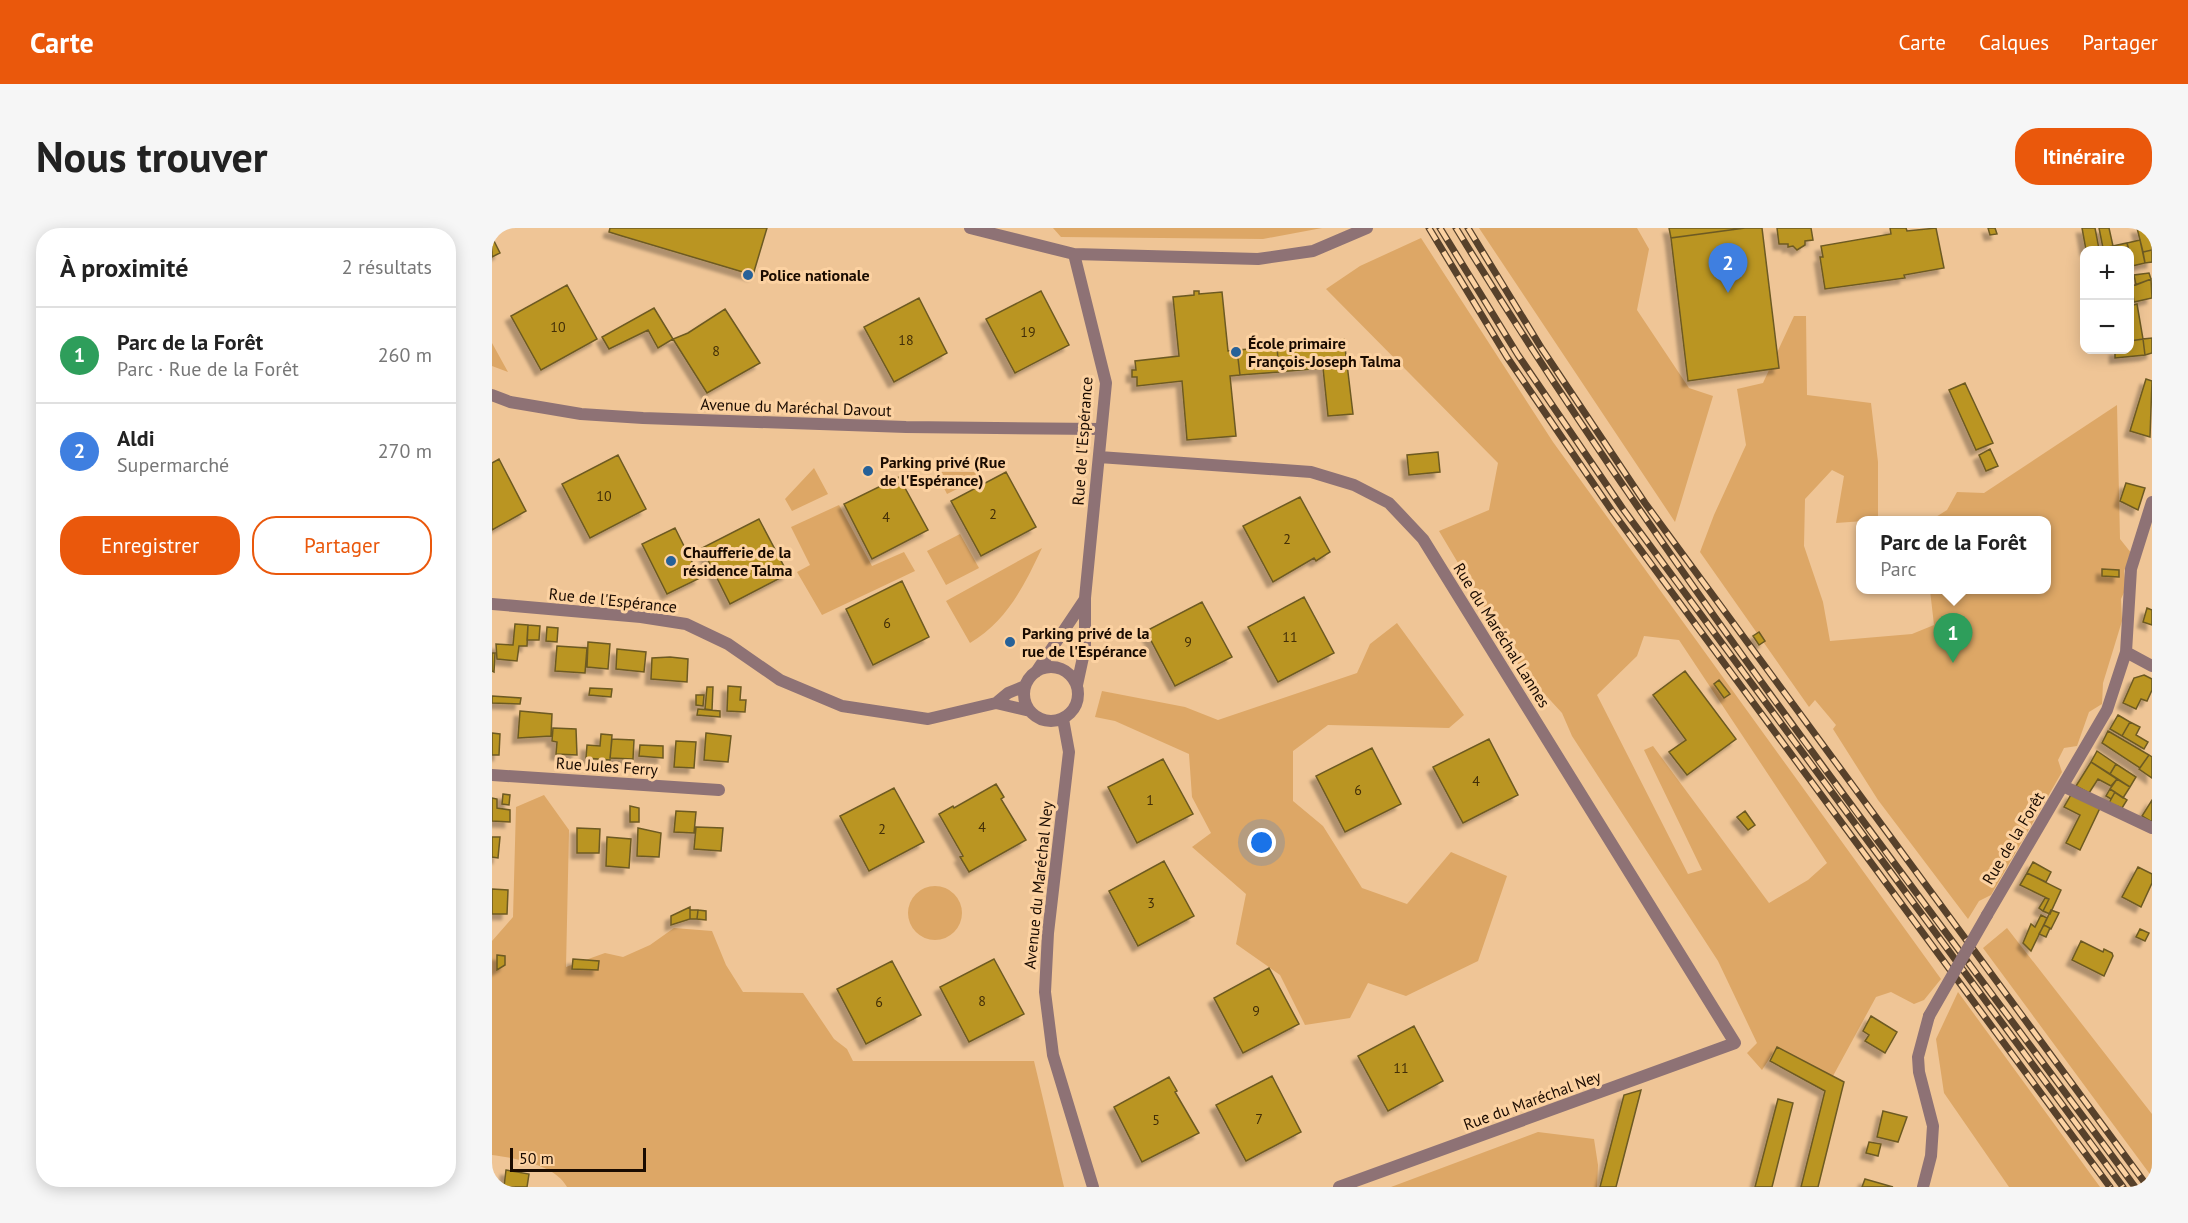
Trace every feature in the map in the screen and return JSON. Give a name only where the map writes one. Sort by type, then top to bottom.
[{"type":"street","points":[[970,228],[1074,254],[1258,259],[1313,251],[1367,228]]},
{"type":"street","name":"Rue de l'Espérance","points":[[1074,254],[1106,383],[1085,598],[1084,648],[1077,685]]},
{"type":"street","name":"Avenue du Maréchal Davout","points":[[492,395],[510,402],[581,414],[643,418],[906,427],[1100,429]]},
{"type":"street","name":"Rue du Maréchal Lannes","points":[[1099,457],[1311,472],[1354,485],[1389,503],[1423,539],[1735,1043]]},
{"type":"street","name":"Rue de la Forêt","points":[[1923,1187],[1931,1156],[1933,1126],[1919,1072],[1918,1057],[1929,1016],[2107,710],[2126,652],[2131,569],[2152,501]]},
{"type":"street","name":"Rue de l'Espérance","points":[[1036,672],[1085,598]]},
{"type":"street","name":"Rue de l'Espérance","points":[[492,604],[641,617],[686,624],[728,644],[780,680],[842,706],[928,719],[996,703],[1030,711]]},
{"type":"street","points":[[2126,652],[2152,666]]},
{"type":"street","points":[[1051,667],[1059,669],[1072,678],[1077,685],[1077,701],[1063,719],[1045,720],[1030,711],[1025,703],[1025,686],[1036,672],[1051,667]]},
{"type":"street","name":"Rue de l'Espérance","points":[[996,703],[1008,693],[1025,686]]},
{"type":"street","name":"Avenue du Maréchal Ney","points":[[1063,719],[1069,752],[1048,933],[1045,992],[1053,1055],[1093,1187]]},
{"type":"street","name":"Rue Jules Ferry","points":[[492,775],[719,790]]},
{"type":"street","points":[[2063,786],[2152,828]]},
{"type":"street","name":"Rue du Maréchal Ney","points":[[1339,1187],[1735,1043]]},
{"type":"shaded area","points":[[1053,228],[1322,228],[1263,239],[1061,237]]},
{"type":"shaded area","points":[[1479,228],[1637,228],[1649,249],[1637,310],[1689,388],[1713,396],[1675,522]]},
{"type":"shaded area","points":[[1421,238],[1553,442],[1941,979],[1924,1000],[1914,1004],[1891,992],[1876,997],[1833,1076],[1777,1047],[1762,1070],[1747,1053],[1757,1043],[1718,961],[1572,736],[1562,713],[1520,667],[1439,531],[1489,510],[1498,463],[1326,289],[1360,266]],"holes":[[[1644,636],[1679,640],[1827,863],[1808,880],[1769,903],[1653,746],[1644,750],[1702,870],[1688,874],[1597,695],[1637,656]]]},
{"type":"shaded area","points":[[1794,316],[1806,316],[1807,395],[1871,403],[1878,462],[1878,516],[1856,516],[1856,522],[1836,523],[1844,476],[1832,470],[1805,499],[1804,546],[1823,602],[1830,641],[1912,634],[1934,625],[1930,594],[2051,594],[2051,516],[1937,516],[1947,510],[1957,492],[1984,493],[2117,405],[2120,539],[2132,554],[2124,571],[2126,588],[2121,599],[2122,621],[2103,683],[2102,704],[2089,712],[2077,746],[2064,748],[2058,760],[2062,772],[1991,895],[1979,901],[1968,919],[1878,800],[1833,729],[1836,725],[1815,700],[1809,707],[1700,552],[1746,445],[1737,389],[1763,383]]},
{"type":"shaded area","points":[[492,343],[508,372],[492,366]]},
{"type":"shaded area","points":[[814,468],[828,494],[792,511],[785,499]]},
{"type":"shaded area","points":[[936,472],[980,472],[977,479],[947,494]]},
{"type":"shaded area","points":[[839,505],[872,566],[904,552],[915,571],[822,615],[797,572],[810,565],[791,527]]},
{"type":"shaded area","points":[[960,534],[979,568],[946,585],[927,551]]},
{"type":"shaded area","points":[[1042,548],[1013,602],[994,624],[970,643],[946,601]]},
{"type":"shaded area","points":[[1397,623],[1464,715],[1449,728],[1328,725],[1293,751],[1293,801],[1323,826],[1362,888],[1407,904],[1451,852],[1507,876],[1478,961],[1406,996],[1368,983],[1350,1018],[1305,1025],[1280,975],[1236,944],[1246,894],[1192,847],[1211,833],[1192,797],[1189,754],[1115,721],[1095,717],[1102,691],[1185,707],[1218,720],[1357,673],[1370,644]]},
{"type":"shaded area","points":[[544,795],[569,830],[566,967],[605,953],[623,957],[650,945],[674,928],[712,931],[726,965],[743,992],[803,993],[834,1039],[847,1049],[853,1061],[1034,1061],[1064,1187],[567,1187],[562,1179],[544,1168],[492,1155],[492,941],[513,917],[516,807]]},
{"type":"shaded area","points":[[935,886],[945,888],[954,894],[960,903],[962,913],[960,923],[954,932],[945,938],[935,940],[925,938],[916,932],[910,923],[908,913],[910,903],[916,894],[925,888]]},
{"type":"shaded area","points":[[2007,928],[2152,1114],[2152,1177],[1983,948]]},
{"type":"shaded area","points":[[1958,992],[2100,1187],[2009,1187],[1944,1093],[1936,1039]]},
{"type":"shaded area","points":[[1538,1132],[1594,1139],[1598,1165],[1597,1187],[1391,1187]]},
{"type":"building","points":[[610,228],[767,228],[753,275],[609,232]]},
{"type":"building","points":[[1669,228],[1745,228],[1671,238]]},
{"type":"building","points":[[1745,228],[1762,228],[1779,368],[1688,381],[1671,238]]},
{"type":"building","points":[[1777,228],[1811,228],[1813,240],[1805,241],[1805,245],[1797,250],[1793,246],[1788,247],[1788,244],[1779,244]]},
{"type":"building","points":[[1890,228],[1906,228],[1907,231],[1936,228],[1944,268],[1904,275],[1905,278],[1825,289],[1820,257],[1823,257],[1821,246],[1891,234]]},
{"type":"building","points":[[1988,228],[1995,228],[1997,234],[1990,235]]},
{"type":"building","points":[[2082,228],[2095,228],[2098,246],[2085,246]]},
{"type":"building","points":[[2099,228],[2109,228],[2113,246],[2103,246]]},
{"type":"building","points":[[2137,228],[2152,228],[2152,250],[2143,252]]},
{"type":"building","points":[[492,237],[500,253],[492,257]]},
{"type":"building","points":[[2140,240],[2145,263],[2134,266],[2134,246],[2128,246],[2127,243]]},
{"type":"building","points":[[2127,243],[2128,246],[2113,246]]},
{"type":"building","points":[[2152,250],[2152,262],[2145,263],[2143,252]]},
{"type":"building","points":[[2149,273],[2151,279],[2136,285],[2134,275]]},
{"type":"building","points":[[2151,279],[2152,298],[2134,302],[2134,285]]},
{"type":"building","points":[[567,285],[597,339],[541,370],[511,316]]},
{"type":"building","points":[[1041,291],[1069,345],[1015,373],[986,319]]},
{"type":"building","points":[[1194,291],[1199,291],[1199,294],[1222,292],[1228,351],[1237,350],[1240,375],[1230,376],[1236,436],[1187,440],[1182,381],[1137,386],[1137,377],[1132,377],[1132,370],[1136,370],[1135,361],[1179,356],[1173,297],[1194,295]]},
{"type":"building","points":[[919,298],[947,353],[894,382],[864,327]]},
{"type":"building","points":[[2137,304],[2143,339],[2134,340],[2134,305]]},
{"type":"building","points":[[654,308],[673,339],[658,348],[648,330],[609,349],[602,337]]},
{"type":"building","points":[[725,309],[760,363],[707,393],[673,339],[688,333]]},
{"type":"building","points":[[2152,338],[2152,353],[2145,355],[2143,339]]},
{"type":"building","points":[[1344,339],[1353,414],[1328,416],[1323,368],[1279,372],[1277,347]]},
{"type":"building","points":[[2143,339],[2145,355],[2115,358],[2115,354],[2134,354],[2134,340]]},
{"type":"building","points":[[1277,347],[1279,372],[1240,375],[1237,350]]},
{"type":"building","points":[[2146,379],[2152,381],[2150,437],[2130,431]]},
{"type":"building","points":[[1965,383],[1993,443],[1976,450],[1949,390]]},
{"type":"building","points":[[1990,449],[1998,466],[1986,471],[1979,455]]},
{"type":"building","points":[[1438,452],[1440,472],[1409,475],[1407,455]]},
{"type":"building","points":[[618,455],[646,509],[590,538],[562,484]]},
{"type":"building","points":[[499,459],[526,511],[492,530],[492,463]]},
{"type":"building","points":[[1006,472],[1036,527],[981,556],[951,501]]},
{"type":"building","points":[[899,477],[928,530],[872,559],[844,504]]},
{"type":"building","points":[[2126,483],[2145,488],[2138,510],[2120,501]]},
{"type":"building","points":[[1300,497],[1330,552],[1316,561],[1314,558],[1273,582],[1243,526]]},
{"type":"building","points":[[759,519],[788,574],[730,604],[702,548]]},
{"type":"building","name":"Chaufferie de la résidence Talma","points":[[675,528],[700,578],[667,594],[642,544]]},
{"type":"building","points":[[2102,569],[2119,570],[2119,577],[2102,576]]},
{"type":"building","points":[[902,581],[929,637],[873,665],[846,609]]},
{"type":"building","points":[[1304,597],[1334,653],[1278,682],[1248,627]]},
{"type":"building","points":[[1202,602],[1232,657],[1175,686],[1146,631]]},
{"type":"building","points":[[2147,608],[2152,610],[2152,625],[2143,622]]},
{"type":"building","points":[[515,624],[528,625],[527,646],[519,646],[517,661],[497,659],[496,644],[513,645]]},
{"type":"building","points":[[528,625],[540,626],[539,640],[527,640]]},
{"type":"building","points":[[547,627],[558,628],[557,642],[546,641]]},
{"type":"building","points":[[1759,632],[1765,641],[1759,645],[1753,636]]},
{"type":"building","points":[[588,642],[610,644],[608,669],[587,667]]},
{"type":"building","points":[[557,646],[587,648],[585,673],[555,671]]},
{"type":"building","points":[[617,649],[646,652],[644,672],[616,669]]},
{"type":"building","points":[[492,653],[495,653],[494,672],[492,671]]},
{"type":"building","points":[[652,658],[688,659],[687,682],[651,679]]},
{"type":"building","points":[[1685,671],[1736,739],[1687,775],[1669,752],[1686,740],[1653,695]]},
{"type":"building","points":[[2144,675],[2152,679],[2152,690],[2147,701],[2141,699],[2136,709],[2123,703],[2134,678]]},
{"type":"building","points":[[1719,680],[1730,694],[1724,698],[1714,684]]},
{"type":"building","points":[[728,686],[741,687],[740,700],[746,700],[745,712],[727,711]]},
{"type":"building","points":[[707,687],[713,687],[712,710],[705,709]]},
{"type":"building","points":[[590,688],[612,689],[611,697],[589,695]]},
{"type":"building","points":[[696,695],[704,695],[703,706],[696,705]]},
{"type":"building","points":[[492,696],[521,698],[520,704],[492,703]]},
{"type":"building","points":[[698,709],[720,711],[720,717],[697,715]]},
{"type":"building","points":[[520,711],[552,714],[551,736],[518,738]]},
{"type":"building","points":[[2118,715],[2130,722],[2122,736],[2110,729]]},
{"type":"building","points":[[2130,722],[2140,727],[2136,735],[2148,742],[2144,749],[2122,736]]},
{"type":"building","points":[[553,728],[576,729],[577,755],[556,754],[557,742],[552,741]]},
{"type":"building","points":[[2108,731],[2149,755],[2140,768],[2102,743]]},
{"type":"building","points":[[492,733],[500,734],[499,755],[492,755]]},
{"type":"building","points":[[706,733],[731,736],[728,762],[704,760]]},
{"type":"building","points":[[601,734],[612,735],[610,760],[586,758],[587,745],[600,746]]},
{"type":"building","points":[[612,739],[634,740],[633,759],[610,758]]},
{"type":"building","points":[[1489,739],[1518,795],[1463,823],[1433,767]]},
{"type":"building","points":[[676,741],[696,742],[694,768],[674,767]]},
{"type":"building","points":[[640,745],[663,746],[663,758],[639,756]]},
{"type":"building","points":[[1372,748],[1401,804],[1345,832],[1316,776]]},
{"type":"building","points":[[2097,751],[2116,764],[2110,774],[2091,762]]},
{"type":"building","points":[[2149,755],[2152,757],[2152,778],[2139,769]]},
{"type":"building","points":[[1163,759],[1193,814],[1137,843],[1108,787]]},
{"type":"building","points":[[2091,762],[2117,779],[2111,786],[2098,779],[2089,793],[2076,786]]},
{"type":"building","points":[[2116,764],[2136,777],[2130,787],[2110,774]]},
{"type":"building","points":[[2117,779],[2130,787],[2123,798],[2110,789]]},
{"type":"building","points":[[996,784],[1004,797],[1001,799],[1026,840],[969,872],[960,857],[963,856],[939,814]]},
{"type":"building","points":[[894,788],[924,842],[869,871],[840,816]]},
{"type":"building","points":[[2110,789],[2115,792],[2111,799],[2106,796]]},
{"type":"building","points":[[2115,792],[2127,800],[2122,808],[2109,803]]},
{"type":"building","points":[[2072,793],[2100,808],[2080,850],[2066,843],[2080,815],[2064,807]]},
{"type":"building","points":[[503,794],[510,795],[509,805],[502,804]]},
{"type":"building","points":[[492,798],[497,799],[497,808],[510,810],[510,822],[492,821]]},
{"type":"building","points":[[2152,800],[2152,822],[2142,816]]},
{"type":"building","points":[[630,806],[639,808],[639,822],[630,822]]},
{"type":"building","points":[[676,811],[696,812],[694,833],[674,832]]},
{"type":"building","points":[[1745,811],[1755,825],[1748,830],[1737,817]]},
{"type":"building","points":[[696,827],[723,828],[721,851],[694,849]]},
{"type":"building","points":[[577,828],[600,829],[599,853],[577,853]]},
{"type":"building","points":[[638,828],[661,833],[659,857],[637,856]]},
{"type":"building","points":[[492,837],[500,837],[498,858],[492,857]]},
{"type":"building","points":[[607,837],[631,839],[629,868],[606,866]]},
{"type":"building","points":[[1164,861],[1194,916],[1138,946],[1109,891]]},
{"type":"building","points":[[2033,862],[2051,872],[2046,882],[2027,873]]},
{"type":"building","points":[[2138,867],[2152,874],[2152,883],[2141,907],[2122,897]]},
{"type":"building","points":[[2027,873],[2061,890],[2050,914],[2043,911],[2049,899],[2020,885]]},
{"type":"building","points":[[492,889],[508,890],[507,914],[492,914]]},
{"type":"building","points":[[2045,898],[2049,899],[2043,911],[2039,908]]},
{"type":"building","points":[[690,907],[690,919],[671,925],[671,916]]},
{"type":"building","points":[[690,910],[698,910],[697,919],[690,919]]},
{"type":"building","points":[[698,910],[706,911],[706,920],[697,919]]},
{"type":"building","points":[[2051,910],[2059,913],[2051,929],[2044,925]]},
{"type":"building","points":[[2041,915],[2047,918],[2031,951],[2023,943],[2031,924],[2035,927]]},
{"type":"building","points":[[2044,925],[2050,928],[2046,937],[2039,934]]},
{"type":"building","points":[[2140,929],[2149,933],[2145,941],[2136,937]]},
{"type":"building","points":[[2081,941],[2103,952],[2104,949],[2112,953],[2113,956],[2104,976],[2072,960]]},
{"type":"building","points":[[497,955],[505,956],[505,965],[497,970]]},
{"type":"building","points":[[573,959],[599,961],[598,970],[572,969]]},
{"type":"building","points":[[994,959],[1024,1014],[969,1042],[940,987]]},
{"type":"building","points":[[892,961],[921,1015],[866,1044],[837,989]]},
{"type":"building","points":[[1269,968],[1299,1024],[1243,1053],[1214,998]]},
{"type":"building","points":[[1871,1016],[1897,1032],[1885,1053],[1865,1041],[1869,1035],[1863,1031]]},
{"type":"building","points":[[1414,1026],[1443,1081],[1388,1111],[1358,1056]]},
{"type":"building","points":[[1777,1047],[1844,1082],[1818,1187],[1801,1187],[1825,1091],[1770,1061]]},
{"type":"building","points":[[1272,1076],[1301,1132],[1246,1161],[1216,1105]]},
{"type":"building","points":[[1169,1077],[1199,1133],[1142,1162],[1114,1107]]},
{"type":"building","points":[[1641,1090],[1616,1187],[1600,1187],[1624,1095]]},
{"type":"building","points":[[1778,1099],[1793,1103],[1772,1187],[1755,1187]]},
{"type":"building","points":[[1883,1111],[1907,1117],[1898,1142],[1877,1137]]},
{"type":"building","points":[[1869,1142],[1881,1144],[1878,1156],[1866,1153]]},
{"type":"building","points":[[506,1170],[529,1174],[527,1187],[504,1187]]},
{"type":"building","points":[[1865,1179],[1893,1187],[1862,1187]]},
{"type":"railway","points":[[1429,228],[1507,357],[1612,511],[2110,1187]]},
{"type":"railway","points":[[1440,228],[1518,355],[1623,509],[2123,1187]]},
{"type":"railway","points":[[1456,228],[1534,352],[1699,595],[1785,715],[2135,1187]]},
{"type":"railway","points":[[1468,228],[1542,349],[1645,503],[2148,1187]]},
{"type":"place","name":"Police nationale","points":[[748,275]]},
{"type":"place","name":"Aldi","points":[[1728,293]]},
{"type":"place","name":"École primaire François-Joseph Talma","points":[[1236,352]]},
{"type":"place","name":"Parking privé (Rue de l'Espérance)","points":[[868,471]]},
{"type":"place","name":"Chaufferie de la résidence Talma","points":[[671,561]]},
{"type":"place","name":"Parking privé de la rue de l'Espérance","points":[[1010,642]]},
{"type":"place","name":"Parc de la Forêt","points":[[1953,663]]}]
